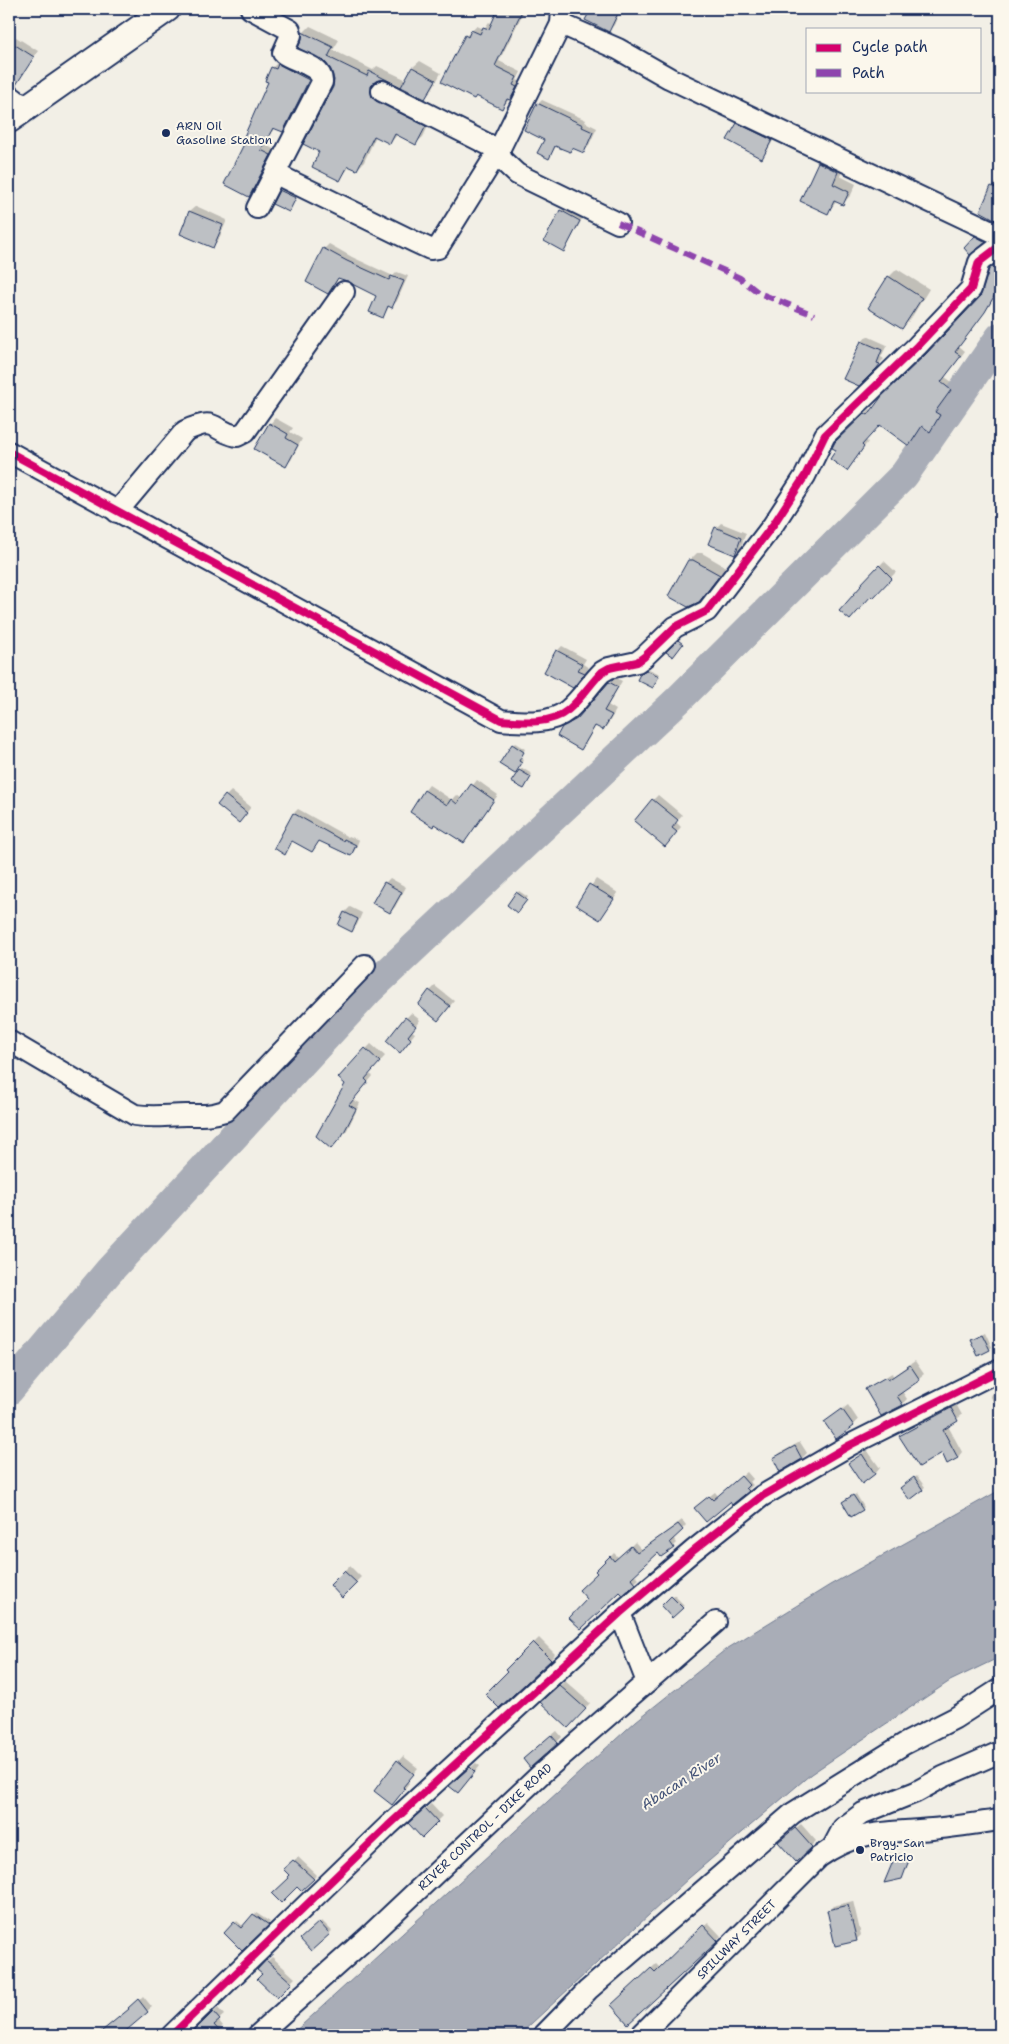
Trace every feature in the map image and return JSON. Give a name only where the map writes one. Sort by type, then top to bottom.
[{"type":"main road","points":[[14,108],[167,9]]},
{"type":"street","points":[[251,9],[290,30],[291,35],[283,53],[318,71],[322,78],[322,82],[257,208]]},
{"type":"street","points":[[276,174],[414,242],[430,248],[438,248],[499,150],[561,16],[670,78],[1000,235]]},
{"type":"street","points":[[382,91],[499,150],[502,160],[517,174],[618,223]]},
{"type":"street","points":[[9,452],[501,720],[521,722],[543,721],[568,711],[602,672],[609,668],[637,662],[675,627],[708,611],[773,525],[805,476],[825,435],[917,346],[971,289],[979,262],[1000,246]]},
{"type":"street","points":[[117,512],[185,430],[201,423],[214,424],[237,436],[245,432],[344,292]]},
{"type":"street","points":[[9,1041],[135,1114],[152,1118],[185,1114],[208,1116],[225,1111],[365,965]]},
{"type":"street","points":[[172,2035],[388,1826],[620,1613],[694,1550],[762,1496],[850,1445],[1000,1370]]},
{"type":"street","points":[[620,1613],[647,1682]]},
{"type":"street","name":"RIVER CONTROL - DIKE ROAD","points":[[258,2035],[368,1937],[542,1774],[716,1622]]},
{"type":"street","points":[[544,2035],[588,1990],[793,1813],[904,1744],[955,1718],[1000,1689]]},
{"type":"street","points":[[833,1847],[843,1828],[863,1813],[916,1792],[943,1777],[1000,1752]]},
{"type":"street","points":[[833,1847],[861,1835],[932,1829],[1000,1820]]},
{"type":"street","name":"SPILLWAY STREET","points":[[641,2035],[819,1857],[833,1847]]},
{"type":"water","name":"Abacan River","points":[[1000,1490],[1000,1657],[950,1681],[811,1774],[689,1878],[519,2035],[291,2035],[636,1721],[725,1650],[830,1585]]},
{"type":"building","points":[[498,9],[523,9],[495,66],[517,77],[513,85],[517,87],[510,100],[507,99],[502,109],[476,96],[474,99],[441,82],[465,35],[468,37],[471,30],[480,34],[483,27],[489,29]]},
{"type":"building","points":[[591,9],[620,9],[609,32],[585,20]]},
{"type":"building","points":[[302,32],[333,47],[328,57],[367,76],[369,71],[387,80],[376,81],[371,86],[372,97],[376,101],[426,126],[416,145],[395,134],[390,144],[374,136],[357,170],[348,166],[340,181],[312,167],[319,152],[303,144],[333,87],[334,80],[331,70],[325,62],[298,48],[302,39]]},
{"type":"building","points":[[9,41],[34,57],[16,85],[9,83]]},
{"type":"building","points":[[278,64],[309,80],[283,132],[273,128],[261,150],[271,155],[249,197],[224,184],[245,142],[242,141],[268,82],[265,81],[271,67],[276,69]]},
{"type":"building","points":[[412,67],[436,80],[425,99],[401,87]]},
{"type":"building","points":[[537,103],[583,125],[582,127],[593,132],[584,153],[572,148],[570,152],[555,146],[549,159],[537,153],[544,140],[524,130]]},
{"type":"building","points":[[737,123],[772,140],[762,159],[727,140]]},
{"type":"building","points":[[818,162],[838,172],[833,184],[849,192],[843,205],[834,201],[828,214],[800,201]]},
{"type":"building","points":[[991,186],[1000,190],[1000,222],[980,211]]},
{"type":"building","points":[[279,190],[296,198],[289,212],[272,204]]},
{"type":"building","points":[[560,210],[580,221],[564,252],[544,241]]},
{"type":"building","points":[[189,211],[223,225],[213,248],[180,234]]},
{"type":"building","points":[[975,236],[986,242],[970,255],[964,248]]},
{"type":"building","points":[[323,248],[389,280],[391,276],[404,281],[392,308],[388,306],[383,318],[369,312],[376,296],[350,282],[338,278],[328,294],[306,282]]},
{"type":"building","points":[[1000,261],[1000,286],[985,312],[955,352],[961,356],[941,382],[951,390],[935,412],[940,415],[930,432],[922,426],[909,446],[880,425],[862,445],[864,447],[847,471],[830,459],[836,450],[832,448],[835,442],[865,413],[868,415],[882,396],[925,355],[980,297],[989,269]]},
{"type":"building","points":[[888,276],[922,298],[902,329],[868,308]]},
{"type":"building","points":[[861,341],[882,350],[877,363],[880,364],[859,386],[843,379]]},
{"type":"building","points":[[269,423],[288,434],[286,438],[298,445],[286,467],[254,449]]},
{"type":"building","points":[[715,527],[741,538],[735,555],[708,544]]},
{"type":"building","points":[[688,560],[693,560],[720,575],[699,602],[688,607],[668,596]]},
{"type":"building","points":[[879,565],[892,578],[873,598],[871,596],[850,620],[839,611]]},
{"type":"building","points":[[678,640],[683,644],[673,657],[666,652]]},
{"type":"building","points":[[556,650],[582,664],[578,670],[585,673],[573,688],[544,672]]},
{"type":"building","points":[[646,670],[659,676],[653,688],[637,680],[640,674]]},
{"type":"building","points":[[609,682],[618,687],[604,711],[612,715],[603,730],[595,726],[581,750],[557,736],[562,727],[577,719]]},
{"type":"building","points":[[512,744],[524,752],[519,761],[522,763],[515,774],[499,764]]},
{"type":"building","points":[[519,770],[531,777],[524,789],[511,782]]},
{"type":"building","points":[[471,784],[494,800],[464,843],[434,824],[433,827],[410,812],[424,790],[447,805],[451,799],[457,804]]},
{"type":"building","points":[[225,795],[247,813],[239,823],[217,805]]},
{"type":"building","points":[[652,799],[678,820],[672,828],[677,832],[665,847],[634,821]]},
{"type":"building","points":[[293,813],[343,841],[344,839],[356,845],[351,856],[319,841],[312,852],[292,841],[285,855],[274,848]]},
{"type":"building","points":[[384,882],[402,892],[390,913],[372,903]]},
{"type":"building","points":[[589,884],[614,899],[600,920],[576,905]]},
{"type":"building","points":[[516,892],[527,900],[517,913],[507,905]]},
{"type":"building","points":[[344,912],[358,919],[352,932],[338,925]]},
{"type":"building","points":[[429,990],[450,1006],[438,1021],[418,1005]]},
{"type":"building","points":[[405,1017],[416,1026],[408,1036],[411,1039],[400,1053],[386,1041]]},
{"type":"building","points":[[365,1048],[380,1062],[365,1079],[368,1082],[349,1105],[356,1109],[342,1136],[331,1149],[316,1136],[345,1084],[338,1078]]},
{"type":"building","points":[[982,1334],[990,1350],[978,1356],[970,1339]]},
{"type":"building","points":[[910,1365],[920,1380],[897,1396],[903,1405],[881,1416],[865,1389],[886,1377],[888,1380]]},
{"type":"building","points":[[951,1408],[958,1421],[943,1430],[958,1458],[947,1464],[942,1453],[919,1467],[899,1436]]},
{"type":"building","points":[[842,1409],[854,1426],[836,1439],[824,1422]]},
{"type":"building","points":[[795,1446],[802,1459],[780,1472],[773,1458]]},
{"type":"building","points":[[862,1454],[875,1474],[862,1484],[848,1463]]},
{"type":"building","points":[[741,1476],[749,1485],[746,1488],[749,1491],[732,1505],[730,1502],[706,1522],[694,1508],[709,1496],[713,1500]]},
{"type":"building","points":[[914,1477],[923,1490],[910,1500],[900,1488]]},
{"type":"building","points":[[853,1495],[863,1510],[851,1517],[842,1502]]},
{"type":"building","points":[[678,1524],[683,1530],[670,1542],[674,1548],[661,1557],[658,1553],[631,1578],[636,1584],[623,1595],[620,1592],[581,1629],[569,1618],[587,1599],[579,1590],[597,1573],[595,1571],[610,1556],[614,1561],[631,1546],[637,1553]]},
{"type":"building","points":[[344,1571],[357,1583],[342,1598],[330,1585]]},
{"type":"building","points":[[671,1596],[683,1608],[672,1618],[661,1606]]},
{"type":"building","points":[[533,1642],[551,1660],[499,1708],[485,1694],[507,1672],[505,1670]]},
{"type":"building","points":[[559,1685],[586,1709],[568,1728],[540,1702]]},
{"type":"building","points":[[551,1735],[558,1743],[530,1768],[523,1759]]},
{"type":"building","points":[[397,1760],[414,1774],[392,1805],[374,1791]]},
{"type":"building","points":[[470,1767],[475,1772],[458,1793],[449,1786]]},
{"type":"building","points":[[425,1808],[438,1822],[422,1838],[408,1823]]},
{"type":"building","points":[[795,1828],[812,1847],[796,1862],[778,1842]]},
{"type":"building","points":[[896,1854],[909,1860],[902,1879],[884,1883]]},
{"type":"building","points":[[293,1860],[314,1879],[301,1891],[297,1887],[281,1903],[272,1894],[289,1878],[287,1877],[289,1875],[283,1869]]},
{"type":"building","points":[[848,1905],[857,1941],[835,1946],[827,1910]]},
{"type":"building","points":[[253,1914],[269,1925],[242,1951],[224,1933],[234,1922],[241,1928]]},
{"type":"building","points":[[319,1922],[330,1934],[311,1951],[300,1939]]},
{"type":"building","points":[[703,1925],[718,1941],[628,2024],[611,2005],[651,1968],[655,1972]]},
{"type":"building","points":[[266,1960],[292,1983],[277,1998],[257,1979],[262,1974],[257,1970]]},
{"type":"building","points":[[138,1999],[148,2012],[121,2035],[97,2035],[129,2009]]},
{"type":"building","points":[[213,2012],[220,2020],[214,2025],[223,2035],[200,2035],[195,2030]]},
{"type":"waterway","points":[[9,1390],[109,1271],[369,990],[678,700],[904,475],[1000,337]]},
{"type":"marked path","points":[[618,223],[740,278],[759,293],[814,315]]},
{"type":"cycle path","points":[[9,452],[501,720],[527,722],[545,720],[561,715],[568,710],[602,672],[609,668],[637,662],[675,627],[707,611],[773,525],[805,476],[825,435],[917,346],[971,289],[979,262],[1000,246]]},
{"type":"cycle path","points":[[172,2035],[388,1826],[620,1613],[694,1550],[762,1496],[850,1445],[1000,1370]]},
{"type":"place","name":"ARN Oil Gasoline Station","points":[[166,133]]},
{"type":"place","name":"Brgy. San Patricio","points":[[860,1850]]}]
